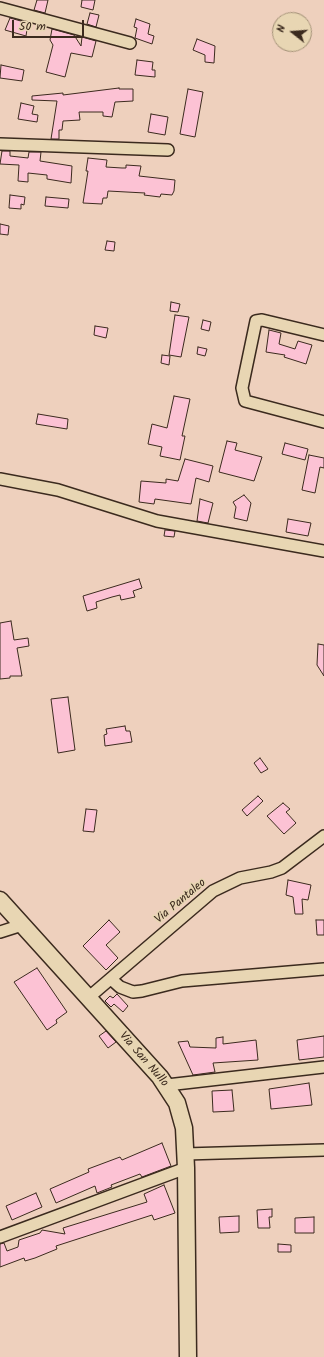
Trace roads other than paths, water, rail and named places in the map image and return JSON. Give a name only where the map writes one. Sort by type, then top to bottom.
[{"type":"street","points":[[0,8],[130,43]]},
{"type":"street","points":[[0,144],[168,150]]},
{"type":"street","points":[[324,335],[262,320],[256,321],[242,395],[245,401],[252,404],[324,422]]},
{"type":"street","points":[[0,479],[58,490],[158,521],[324,551]]},
{"type":"street","name":"Via Pantaleo","points":[[88,998],[213,891],[240,878],[272,872],[282,868],[319,843],[324,836]]},
{"type":"street","name":"Via San Nullo","points":[[0,900],[167,1085],[177,1103],[184,1128],[186,1161],[188,1357]]},
{"type":"street","points":[[0,932],[22,925]]},
{"type":"street","points":[[111,979],[120,987],[133,992],[182,981],[324,969]]},
{"type":"street","points":[[167,1085],[324,1067]]},
{"type":"street","points":[[0,1237],[186,1161],[324,1150]]}]
